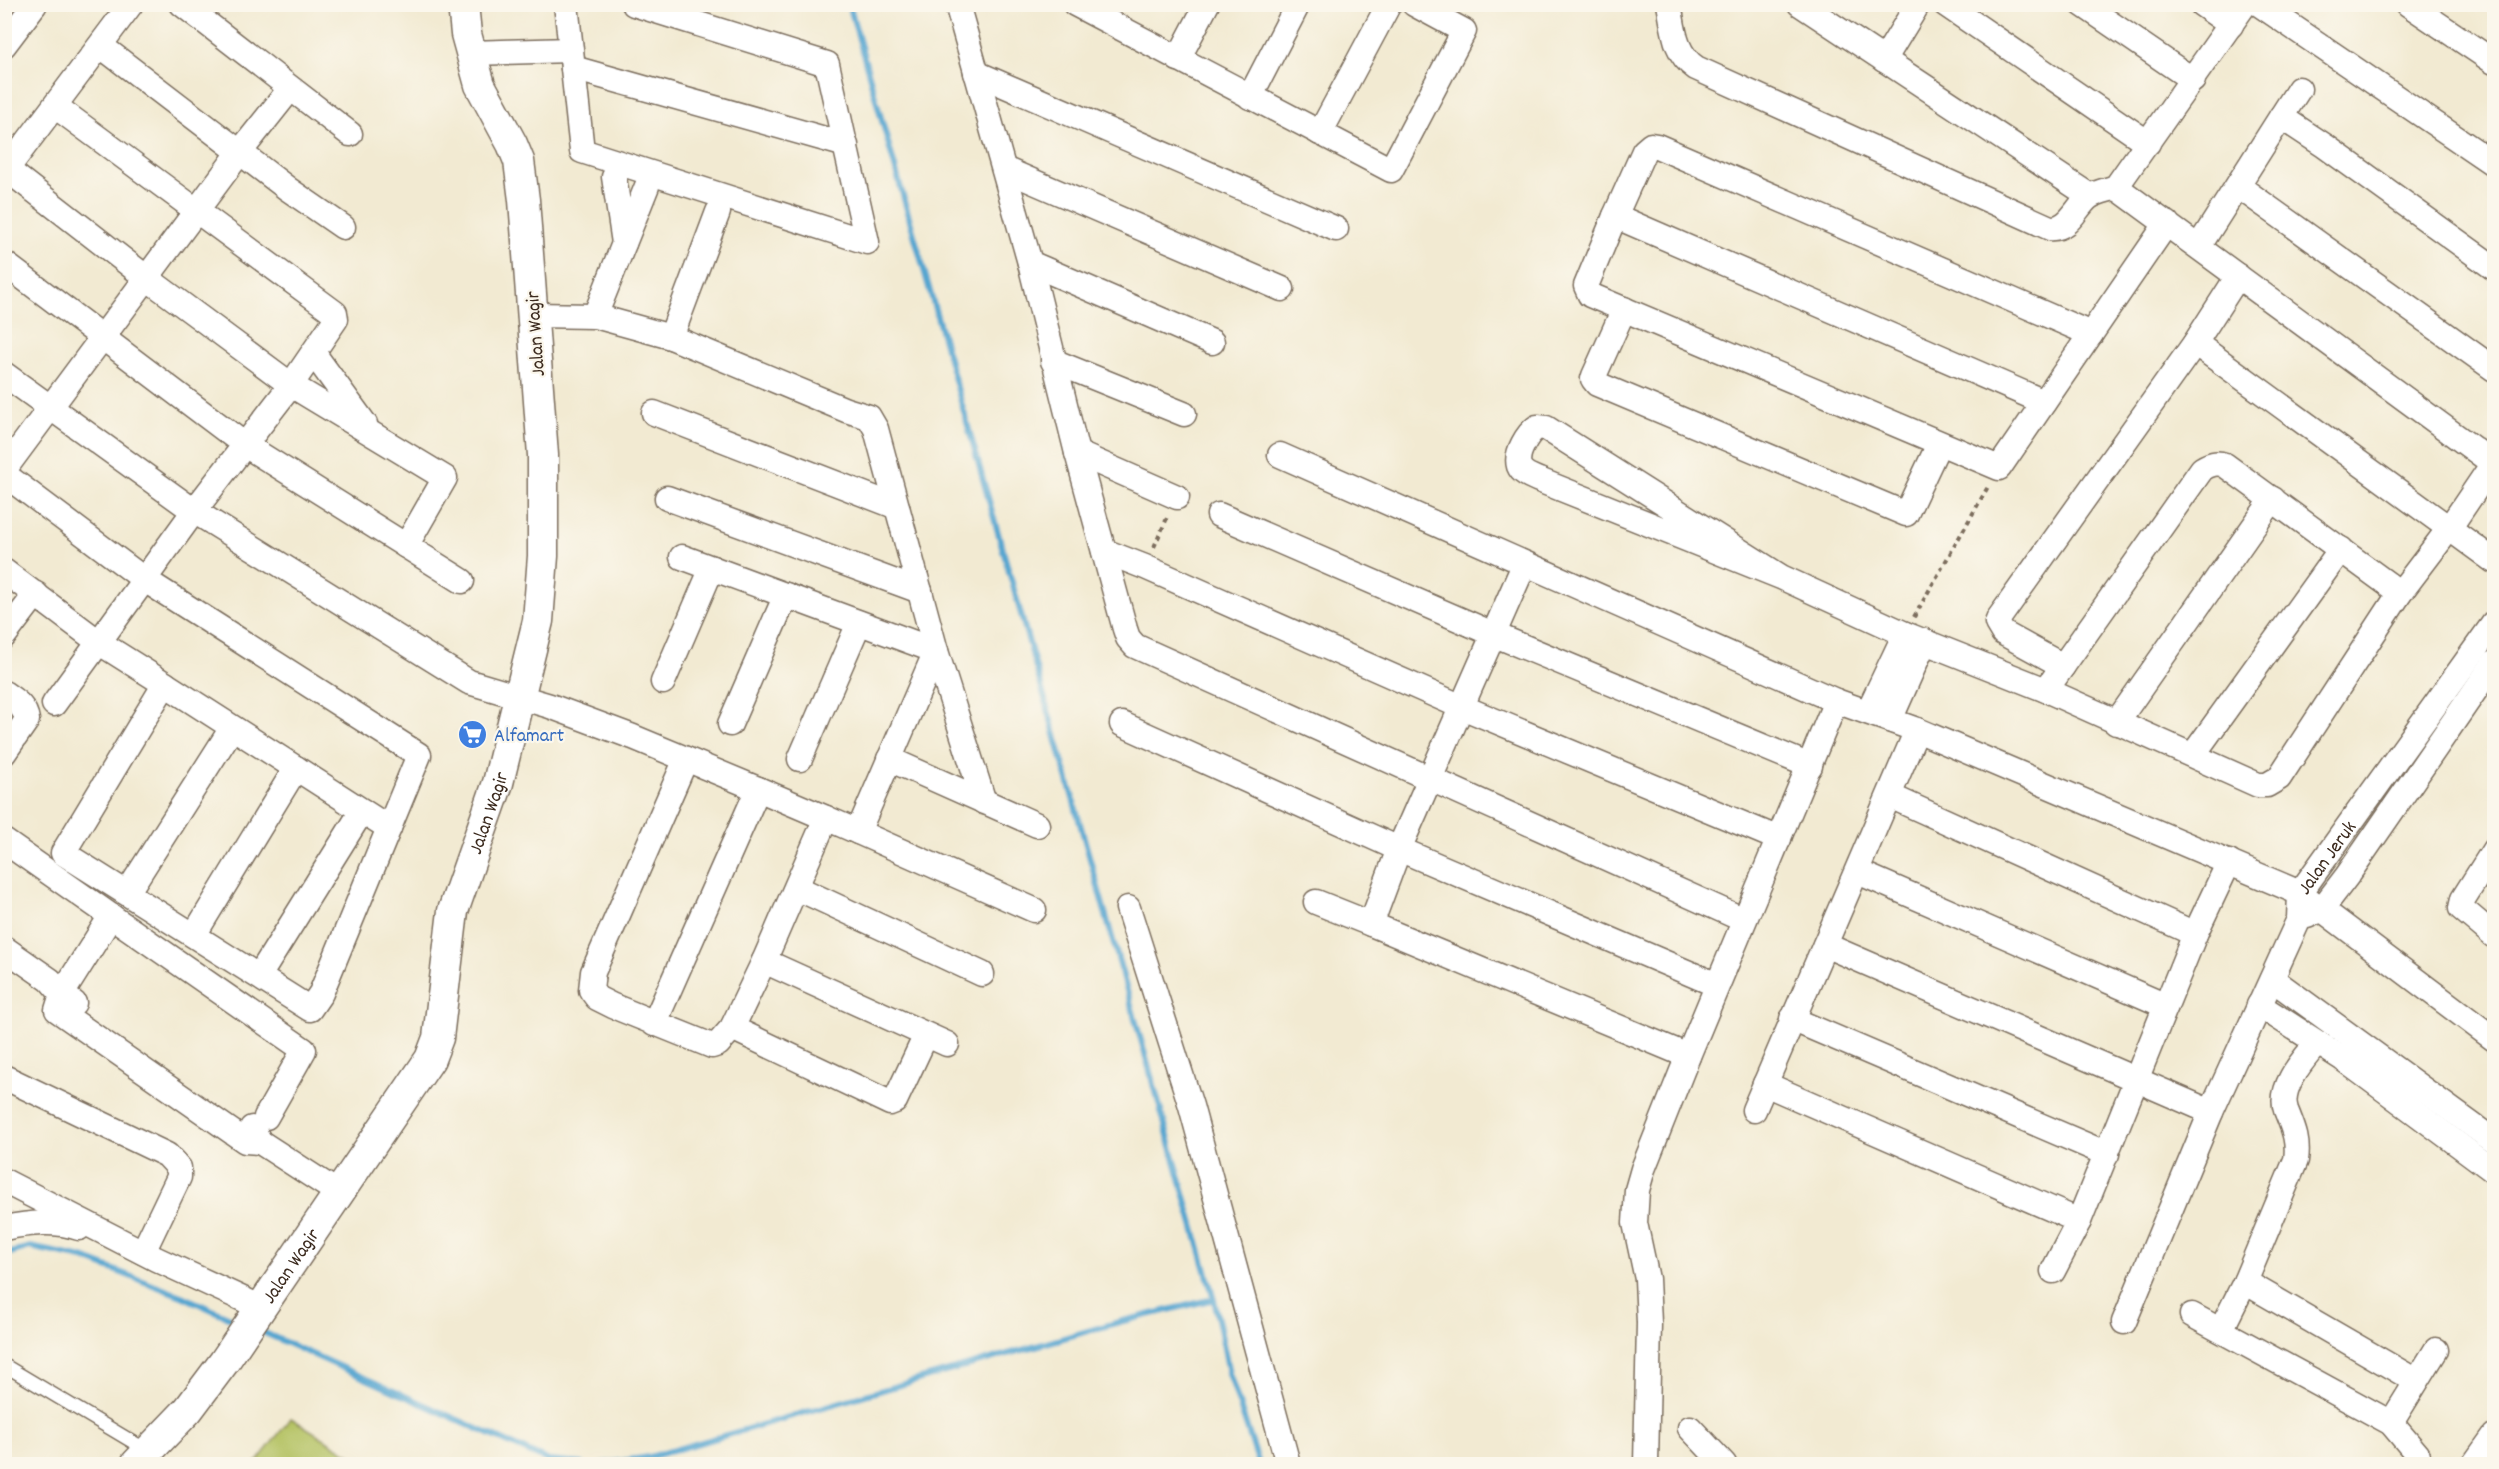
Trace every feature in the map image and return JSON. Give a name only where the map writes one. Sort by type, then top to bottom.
[{"type":"street","points":[[4,45],[35,4]]},
{"type":"street","points":[[131,4],[5,170],[291,385],[445,478],[406,546]]},
{"type":"street","points":[[182,4],[350,134]]},
{"type":"street","name":"Jalan Wagir","points":[[142,1458],[188,1410],[430,1059],[438,1038],[453,911],[498,783],[538,621],[543,556],[543,455],[525,200],[519,161],[480,85],[466,34],[463,4]]},
{"type":"street","points":[[566,4],[582,151],[867,242],[827,64],[634,4]]},
{"type":"street","points":[[957,4],[1030,263],[1053,361],[1125,629],[1135,646],[1744,920]]},
{"type":"street","points":[[1075,4],[1110,13],[1178,59],[1391,170],[1464,31],[1414,4]]},
{"type":"street","points":[[1178,59],[1207,4]]},
{"type":"street","points":[[1250,97],[1298,4]]},
{"type":"street","points":[[1320,133],[1389,4]]},
{"type":"street","points":[[1669,4],[1676,43],[1682,56],[1696,68],[2050,228],[2063,225],[2090,196],[2116,187],[2245,4]]},
{"type":"street","points":[[1800,4],[2090,196]]},
{"type":"street","points":[[1884,60],[1918,4]]},
{"type":"street","points":[[1945,4],[2148,143]]},
{"type":"street","points":[[2082,4],[2193,80]]},
{"type":"street","points":[[2201,4],[2231,25]]},
{"type":"street","points":[[2259,4],[2494,164]]},
{"type":"street","points":[[2408,4],[2494,62]]},
{"type":"street","points":[[101,46],[343,227]]},
{"type":"street","points":[[471,53],[572,59],[846,145]]},
{"type":"street","points":[[976,73],[1336,229]]},
{"type":"street","points":[[165,684],[63,853],[310,1009],[321,993],[419,755],[145,580],[4,472],[240,152],[290,89]]},
{"type":"street","points":[[2199,246],[2299,89]]},
{"type":"street","points":[[54,705],[194,511],[314,354],[336,319],[335,313],[55,106]]},
{"type":"street","points":[[2281,117],[2494,268]]},
{"type":"street","points":[[2091,334],[1651,145],[1644,151],[1586,286],[1590,295],[1999,468],[2044,402],[2091,334],[2167,223]]},
{"type":"street","points":[[1004,169],[1282,289]]},
{"type":"street","points":[[614,177],[624,245]]},
{"type":"street","points":[[596,316],[647,186]]},
{"type":"street","points":[[2238,186],[2494,369]]},
{"type":"street","points":[[1781,577],[1546,428],[1537,427],[1531,431],[1525,441],[1518,456],[1519,466],[1524,472],[1781,577],[1915,637],[2046,690],[2259,785],[2267,785],[2279,778],[2400,593],[2494,464],[2116,187]]},
{"type":"street","points":[[671,337],[718,212]]},
{"type":"street","points":[[1615,216],[2044,402]]},
{"type":"street","points":[[4,263],[245,445],[462,581]]},
{"type":"street","points":[[1030,263],[1212,342]]},
{"type":"street","points":[[2063,666],[2003,633],[1997,623],[1999,618],[2195,343],[2238,276]]},
{"type":"street","points":[[1624,309],[1594,376],[1593,379],[1597,384],[1906,514],[1939,444]]},
{"type":"street","points":[[533,315],[596,316],[671,337],[846,410],[869,417],[876,429],[936,651],[984,802]]},
{"type":"street","points":[[2195,343],[2448,530],[2494,561]]},
{"type":"street","points":[[314,354],[372,433]]},
{"type":"street","points":[[1053,361],[1184,414]]},
{"type":"street","points":[[4,375],[194,511],[470,682],[519,699],[550,706],[686,759],[1034,910]]},
{"type":"street","points":[[654,413],[897,507]]},
{"type":"street","points":[[1077,453],[1177,497]]},
{"type":"street","points":[[1280,455],[1524,565],[1836,701],[1917,730],[2300,894]]},
{"type":"street","points":[[2046,690],[2202,469],[2218,463],[2225,465],[2273,499],[2400,593]]},
{"type":"street","points":[[667,498],[920,591]]},
{"type":"street","points":[[2116,723],[2273,499]]},
{"type":"street","points":[[1219,515],[1493,634],[1810,766]]},
{"type":"street","points":[[2193,754],[2341,549]]},
{"type":"street","points":[[1104,552],[1145,567],[1462,707],[1779,839]]},
{"type":"street","points":[[682,557],[936,651]]},
{"type":"street","points":[[1371,924],[1399,849],[1524,565]]},
{"type":"street","points":[[663,682],[712,568]]},
{"type":"street","points":[[4,571],[100,643],[389,828]]},
{"type":"street","points":[[4,636],[36,594]]},
{"type":"street","points":[[729,724],[786,596]]},
{"type":"street","points":[[800,759],[859,622]]},
{"type":"street","name":"Jalan Jeruk","points":[[2494,623],[2300,894],[2310,915],[2494,663]]},
{"type":"street","points":[[1879,716],[1915,637]]},
{"type":"street","points":[[858,832],[936,651]]},
{"type":"street","points":[[4,693],[20,704],[26,713],[27,720],[4,753]]},
{"type":"street","points":[[1646,1464],[1649,1323],[1647,1279],[1635,1223],[1637,1190],[1643,1169],[1688,1056],[1836,701]]},
{"type":"street","points":[[1122,724],[1399,849],[1717,985]]},
{"type":"street","points":[[127,893],[232,728]]},
{"type":"street","points":[[1754,1110],[1917,730]]},
{"type":"street","points":[[686,759],[593,972],[591,983],[591,990],[597,998],[654,1024],[712,1046],[718,1044],[732,1028],[797,888],[826,818]]},
{"type":"street","points":[[890,759],[1037,825]]},
{"type":"street","points":[[194,936],[296,768]]},
{"type":"street","points":[[654,1024],[758,789]]},
{"type":"street","points":[[1890,796],[2195,934]]},
{"type":"street","points":[[259,976],[362,811]]},
{"type":"street","points":[[4,841],[304,1050],[266,1118]]},
{"type":"street","points":[[2489,930],[2463,910],[2462,903],[2494,850]]},
{"type":"street","points":[[2053,1271],[2079,1221],[2195,934],[2229,862]]},
{"type":"street","points":[[1858,872],[2166,1006]]},
{"type":"street","points":[[797,888],[982,974]]},
{"type":"street","points":[[1316,902],[1688,1056]]},
{"type":"street","points":[[1128,908],[1191,1106],[1288,1464]]},
{"type":"street","points":[[2124,1322],[2211,1112],[2259,1005],[2310,915],[2494,1039]]},
{"type":"street","points":[[62,994],[111,916]]},
{"type":"street","points":[[1825,945],[2211,1112]]},
{"type":"street","points":[[4,948],[50,980],[62,994],[255,1130],[260,1142],[338,1192]]},
{"type":"street","points":[[732,1028],[890,1103],[895,1101],[936,1039],[764,961]]},
{"type":"street","points":[[2272,979],[2494,1141]]},
{"type":"street","points":[[2259,1005],[2317,1042],[2494,1171]]},
{"type":"street","points":[[1792,1020],[2107,1154]]},
{"type":"street","points":[[2221,1330],[2245,1282],[2296,1160],[2298,1148],[2296,1133],[2285,1109],[2286,1095],[2295,1073],[2317,1042]]},
{"type":"street","points":[[4,1077],[167,1155],[174,1161],[179,1168],[179,1177],[150,1256]]},
{"type":"street","points":[[1765,1084],[2079,1221]]},
{"type":"street","points":[[4,1181],[258,1310]]},
{"type":"street","points":[[4,1228],[24,1224],[51,1223],[75,1227],[150,1256]]},
{"type":"street","points":[[2245,1282],[2416,1381]]},
{"type":"street","points":[[2192,1315],[2391,1423],[2418,1455]]},
{"type":"street","points":[[2391,1423],[2436,1350]]},
{"type":"street","points":[[1690,1428],[1724,1464]]},
{"type":"street","points":[[2474,1464],[2494,1436]]},
{"type":"lane","points":[[4,1365],[142,1458]]},
{"type":"path","points":[[1915,637],[1999,468]]},
{"type":"path","points":[[1145,567],[1177,497]]},
{"type":"green space","points":[[291,1418],[365,1464],[255,1464]]},
{"type":"waterway","points":[[849,4],[1214,1299],[1229,1373],[1259,1464]]},
{"type":"waterway","points":[[4,1255],[30,1247],[83,1258],[184,1297],[241,1323]]},
{"type":"waterway","points":[[602,1464],[650,1457],[1119,1322],[1214,1299]]},
{"type":"waterway","points":[[256,1329],[549,1461],[581,1464]]},
{"type":"place","name":"Alfamart","points":[[473,734]]}]
